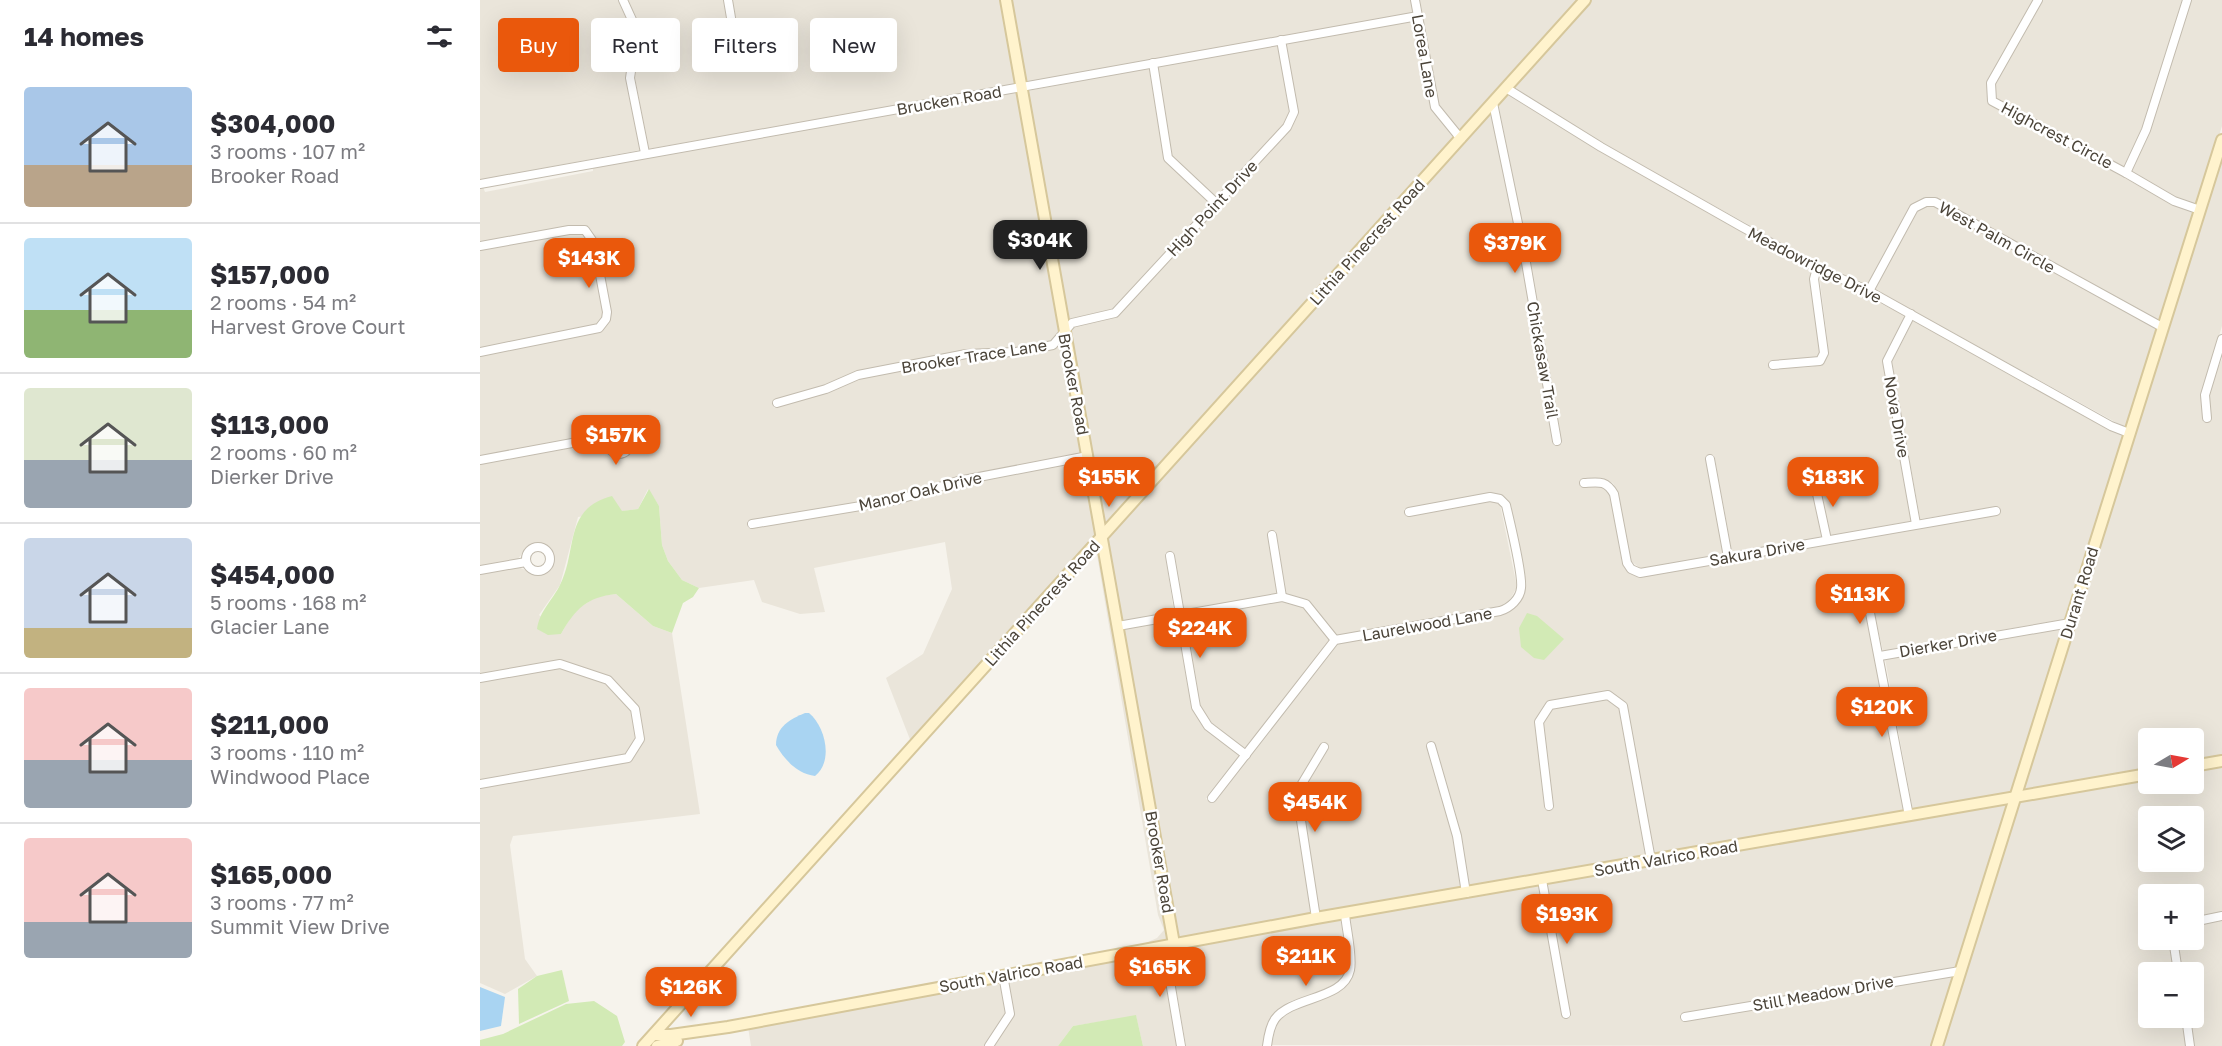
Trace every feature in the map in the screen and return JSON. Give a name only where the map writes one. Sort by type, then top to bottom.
[{"type":"street","points":[[623,0],[633,22],[636,38],[630,78],[645,153]]},
{"type":"street","points":[[728,0],[731,18]]},
{"type":"street","name":"Brooker Road","points":[[1006,0],[1118,626],[1169,945]]},
{"type":"street","name":"Lorea Lane","points":[[1415,0],[1435,108],[1461,139]]},
{"type":"street","name":"Lithia Pinecrest Road","points":[[643,1046],[656,1042],[1102,537],[1585,0]]},
{"type":"street","name":"Highcrest Circle","points":[[2038,0],[1991,83],[1992,100],[2174,201],[2200,210]]},
{"type":"street","name":"Highcrest Circle","points":[[2126,173],[2146,130],[2187,0]]},
{"type":"street","name":"Brucken Road","points":[[480,183],[1418,16]]},
{"type":"street","name":"High Point Drive","points":[[1065,333],[1072,323],[1115,313],[1287,127],[1294,112],[1281,40]]},
{"type":"street","points":[[1153,63],[1168,158],[1215,203]]},
{"type":"street","name":"Meadowridge Drive","points":[[1506,88],[1611,153],[1817,268],[1869,291],[2111,426],[2129,433]]},
{"type":"street","name":"Chickasaw Trail","points":[[1493,103],[1527,267],[1557,441]]},
{"type":"street","name":"Durant Road","points":[[1937,1046],[2222,140]]},
{"type":"street","name":"West Palm Circle","points":[[1869,291],[1914,208],[1930,201],[2162,327]]},
{"type":"street","points":[[480,246],[569,230],[585,230],[594,243],[607,312],[604,324],[589,331],[480,352]]},
{"type":"street","points":[[1773,365],[1812,363],[1820,361],[1824,353],[1814,279],[1817,268]]},
{"type":"street","name":"Nova Drive","points":[[1911,314],[1887,361],[1916,524]]},
{"type":"street","name":"Brooker Trace Lane","points":[[777,403],[826,389],[858,375],[966,354],[1016,352],[1053,345],[1065,333]]},
{"type":"street","points":[[2207,418],[2205,395],[2220,354],[2222,339]]},
{"type":"street","points":[[480,460],[599,438],[609,439]]},
{"type":"street","name":"Manor Oak Drive","points":[[752,524],[897,501],[958,481],[1088,456]]},
{"type":"street","points":[[1710,459],[1728,557]]},
{"type":"street","points":[[1814,480],[1827,540]]},
{"type":"street","name":"Sakura Drive","points":[[1584,483],[1602,482],[1609,485],[1614,494],[1626,563],[1631,570],[1640,573],[1996,511]]},
{"type":"street","name":"Laurelwood Lane","points":[[1335,640],[1500,611],[1510,607],[1518,596],[1521,588],[1506,505],[1503,501],[1490,497],[1409,512]]},
{"type":"street","points":[[1272,535],[1282,597]]},
{"type":"street","points":[[1170,556],[1196,707],[1208,726],[1246,755]]},
{"type":"street","points":[[480,570],[526,562]]},
{"type":"street","points":[[1842,588],[1863,600],[1870,613],[1880,656]]},
{"type":"street","points":[[1118,626],[1282,597],[1306,604],[1335,640],[1212,798]]},
{"type":"street","name":"Dierker Drive","points":[[1909,816],[1880,656],[2070,623]]},
{"type":"street","points":[[480,678],[560,664],[608,680],[635,709],[640,740],[628,758],[480,784]]},
{"type":"street","points":[[1549,806],[1539,722],[1550,705],[1608,695],[1623,706],[1651,860]]},
{"type":"street","points":[[1431,746],[1457,836],[1466,892]]},
{"type":"street","points":[[1316,918],[1298,801],[1300,787],[1324,747]]},
{"type":"street","points":[[2204,764],[2222,761]]},
{"type":"street","name":"South Valrico Road","points":[[656,1042],[671,1035],[728,1027],[1316,918],[2138,776]]},
{"type":"street","points":[[1542,880],[1566,1014]]},
{"type":"street","points":[[1267,1046],[1274,1020],[1291,1004],[1325,995],[1342,983],[1350,970],[1345,914]]},
{"type":"street","points":[[2204,920],[2222,916]]},
{"type":"street","points":[[1169,945],[1182,1046]]},
{"type":"street","name":"Still Meadow Drive","points":[[1685,1017],[1960,971]]},
{"type":"street","points":[[989,1046],[1010,1014],[1004,975]]},
{"type":"street","points":[[2188,1028],[2190,1046]]},
{"type":"shaded area","points":[[480,0],[618,0],[627,18],[591,18],[591,72],[627,72],[626,79],[640,150],[480,180]]},
{"type":"shaded area","points":[[627,0],[724,0],[727,18],[692,18],[692,72],[798,72],[798,18],[735,18],[732,0],[1002,0],[1017,85],[648,149],[635,78],[636,72],[680,72],[680,18],[636,18]]},
{"type":"shaded area","points":[[1011,0],[1411,0],[1414,13],[1025,83]]},
{"type":"shaded area","points":[[1420,0],[1580,0],[1461,133],[1439,106]]},
{"type":"shaded area","points":[[1591,0],[2033,0],[1987,81],[1988,101],[2171,204],[2195,212],[2160,322],[1941,200],[1931,198],[1919,200],[1911,207],[1867,286],[1819,264],[1603,144],[1512,88]]},
{"type":"shaded area","points":[[2042,0],[2182,0],[2142,129],[2124,167],[1996,98],[1995,84]]},
{"type":"shaded area","points":[[2191,0],[2222,0],[2222,126],[2197,205],[2176,198],[2131,171],[2150,131]]},
{"type":"shaded area","points":[[1415,20],[1431,108],[1455,139],[1105,528],[1070,333],[1075,326],[1115,316],[1291,128],[1298,111],[1286,43]]},
{"type":"shaded area","points":[[1278,45],[1289,112],[1284,125],[1215,197],[1172,156],[1157,66]]},
{"type":"shaded area","points":[[1149,68],[1164,158],[1210,203],[1112,309],[1071,319],[1067,323],[1027,91]]},
{"type":"shaded area","points":[[1018,92],[1061,332],[1051,342],[1016,349],[965,351],[863,377],[966,358],[1017,356],[1054,349],[1062,342],[1083,453],[957,477],[896,497],[747,521],[748,528],[897,504],[959,485],[1084,460],[1098,536],[911,742],[886,678],[923,654],[952,589],[945,542],[814,568],[825,612],[800,614],[762,602],[754,580],[699,588],[682,580],[668,561],[662,545],[659,506],[648,489],[638,509],[578,517],[560,585],[539,615],[561,634],[574,611],[598,596],[616,594],[653,626],[672,633],[700,814],[513,836],[510,845],[525,959],[537,976],[505,994],[480,983],[480,788],[628,761],[644,739],[638,706],[609,677],[560,660],[480,674],[480,574],[518,567],[537,575],[549,570],[553,560],[547,547],[537,544],[526,549],[517,560],[480,567],[480,464],[598,443],[607,453],[620,457],[631,452],[634,443],[628,431],[620,428],[598,435],[480,456],[480,187],[483,187],[485,192],[593,171],[593,167]],"holes":[[[859,378],[827,393],[774,408],[772,401]]]},
{"type":"shaded area","points":[[1507,94],[1598,150],[1812,269],[1810,280],[1820,352],[1817,358],[1769,361],[1769,369],[1812,367],[1824,362],[1828,353],[1819,273],[1906,316],[1883,362],[1911,521],[1830,536],[1817,476],[1810,478],[1822,537],[1732,553],[1714,455],[1706,456],[1723,554],[1641,569],[1631,561],[1618,493],[1613,483],[1602,478],[1580,480],[1580,487],[1601,485],[1610,495],[1622,563],[1628,572],[1638,576],[2000,514],[1999,507],[1920,519],[1892,362],[1913,320],[2124,435],[2066,619],[1883,651],[1874,613],[1867,598],[1849,585],[1839,584],[1837,591],[1844,592],[1860,602],[1866,615],[1904,813],[1654,856],[1627,705],[1608,691],[1549,701],[1535,721],[1545,810],[1553,809],[1543,723],[1553,708],[1607,699],[1619,708],[1646,857],[1469,888],[1461,835],[1433,741],[1426,744],[1453,837],[1461,890],[1178,940],[1122,629],[1176,620],[1192,709],[1206,729],[1240,756],[1206,799],[1212,803],[1337,644],[1508,613],[1517,605],[1525,587],[1511,505],[1507,499],[1496,494],[1404,509],[1406,516],[1490,501],[1500,504],[1517,587],[1507,605],[1337,636],[1310,602],[1286,594],[1276,531],[1268,533],[1278,594],[1183,611],[1173,552],[1165,553],[1174,612],[1121,622],[1106,538],[1491,111],[1521,258],[1554,445],[1562,444],[1529,257],[1498,103]]},
{"type":"shaded area","points":[[2222,153],[2222,326],[2201,395],[2203,422],[2211,421],[2209,395],[2212,380],[2222,359],[2222,758],[2204,761],[2204,728],[2138,728],[2138,773],[2020,793]]},
{"type":"shaded area","points":[[1926,206],[1936,207],[2157,329],[2126,428],[1874,289],[1918,210]]},
{"type":"shaded area","points":[[1099,546],[1170,942],[808,1008],[884,991],[1139,946],[1157,938],[1164,930],[1158,915],[1096,549]]},
{"type":"shaded area","points":[[1282,601],[1303,607],[1330,641],[1245,749],[1212,723],[1200,705],[1184,618]]},
{"type":"shaded area","points":[[2064,627],[2011,794],[1913,811],[1885,659]]},
{"type":"shaded area","points":[[560,667],[605,684],[631,711],[636,739],[625,754],[480,780],[480,682]]},
{"type":"shaded area","points":[[2222,765],[2222,912],[2204,916],[2204,884],[2138,884],[2138,950],[2170,950],[2172,962],[2138,962],[2138,1028],[2183,1028],[2186,1046],[1941,1046],[2018,801],[2138,780],[2138,794],[2204,794],[2204,768]]},
{"type":"shaded area","points":[[2009,802],[1957,967],[1680,1014],[1682,1021],[1955,975],[1932,1046],[1271,1045],[1278,1022],[1293,1008],[1327,998],[1345,985],[1354,972],[1349,917],[1539,884],[1563,1018],[1571,1017],[1547,883]]},
{"type":"shaded area","points":[[1341,918],[1346,969],[1339,981],[1323,991],[1288,1002],[1270,1019],[1263,1046],[1186,1046],[1169,949]]},
{"type":"shaded area","points":[[2222,920],[2222,1046],[2195,1046],[2192,1028],[2204,1028],[2204,962],[2180,962],[2179,950],[2204,950],[2204,924]]},
{"type":"shaded area","points":[[1161,951],[1177,1046],[1143,1046],[1136,1016],[1073,1026],[1058,1046],[994,1046],[1014,1014],[1008,978]]},
{"type":"shaded area","points":[[1000,980],[1006,1014],[985,1046],[751,1046],[748,1027]]},
{"type":"green space","points":[[649,489],[659,506],[662,545],[668,561],[682,580],[699,588],[693,597],[683,603],[672,633],[653,626],[616,594],[597,598],[583,606],[571,618],[561,634],[548,635],[537,629],[543,611],[560,585],[574,532],[586,510],[596,502],[612,496],[622,511],[638,509]]},
{"type":"green space","points":[[1527,613],[1537,616],[1564,639],[1544,660],[1534,658],[1521,647],[1519,628]]},
{"type":"green space","points":[[562,970],[569,1001],[519,1024],[518,989],[537,976]]},
{"type":"green space","points":[[594,1001],[617,1016],[625,1042],[622,1046],[480,1046],[480,1040],[503,1034],[566,1004]]},
{"type":"green space","points":[[1136,1015],[1143,1046],[1058,1046],[1073,1026]]},
{"type":"water","points":[[809,713],[815,719],[825,744],[824,762],[821,770],[815,776],[808,775],[792,765],[776,745],[781,729],[794,718]]},
{"type":"water","points":[[480,987],[505,997],[501,1026],[480,1031]]}]
